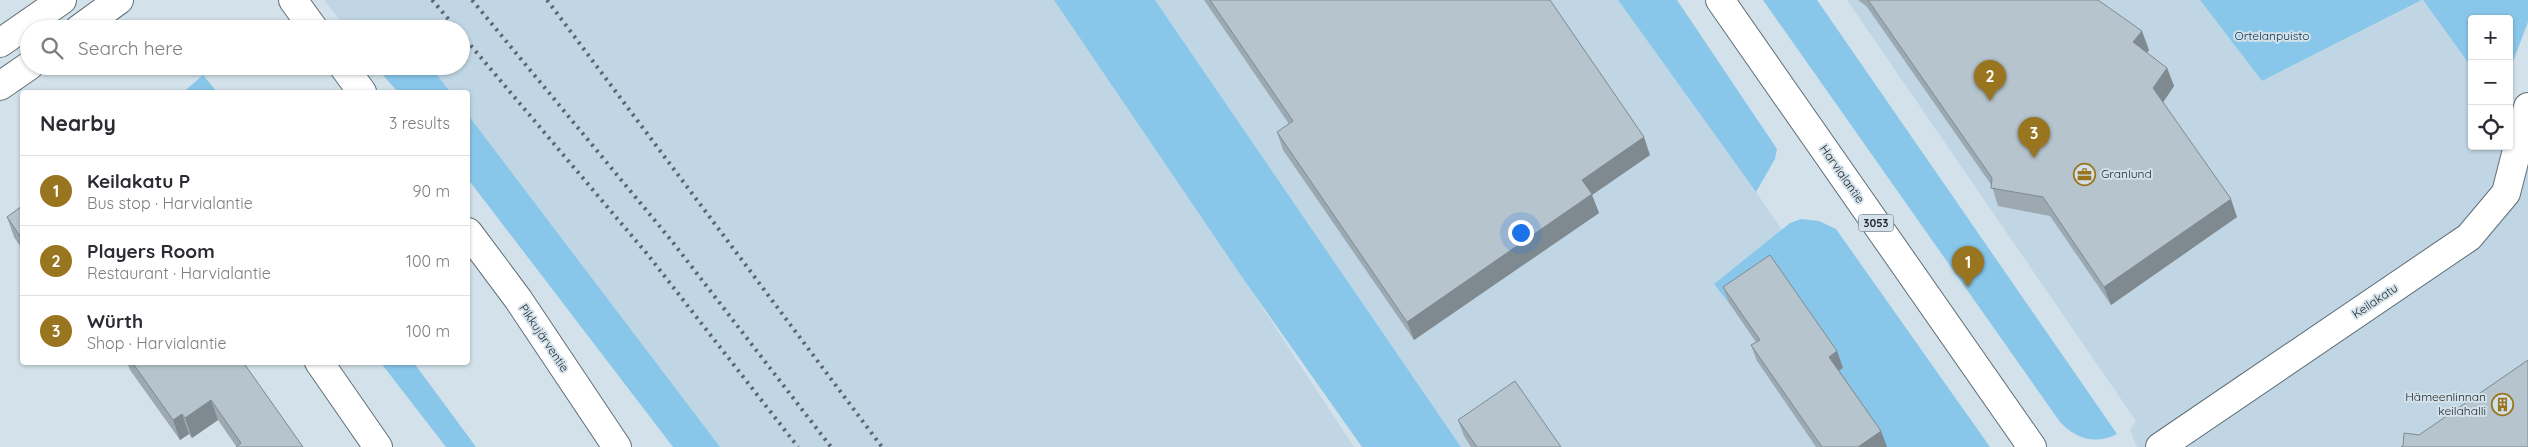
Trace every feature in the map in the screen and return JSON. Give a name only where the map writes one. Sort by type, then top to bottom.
[{"type":"street","points":[[33,20],[62,0]]},
{"type":"street","points":[[91,20],[119,0]]},
{"type":"street","points":[[293,0],[307,20]]},
{"type":"street","name":"Harvialantie","points":[[1720,0],[2032,447]]},
{"type":"street","points":[[0,43],[20,29]]},
{"type":"street","points":[[0,86],[20,72]]},
{"type":"street","points":[[349,75],[360,90]]},
{"type":"street","name":"Keilakatu","points":[[2160,447],[2470,237],[2506,194],[2528,107]]},
{"type":"street","name":"Pikkujärventie","points":[[470,235],[518,299],[617,447]]},
{"type":"street","points":[[321,365],[378,447]]},
{"type":"shaded area","points":[[324,0],[1060,0],[1354,447],[674,447],[470,182],[470,90],[396,90],[384,75],[470,75],[470,20],[340,20]]},
{"type":"shaded area","points":[[1155,0],[1618,0],[1756,192],[1931,447],[1461,447]]},
{"type":"shaded area","points":[[1847,0],[2200,0],[2262,81],[2423,0],[2468,62],[2468,150],[2513,150],[2513,112],[2528,119],[2528,447],[2137,447],[2130,430],[2136,421]]},
{"type":"green space","points":[[1054,0],[1155,0],[1461,447],[1362,447],[1242,277]]},
{"type":"green space","points":[[1618,0],[1677,0],[1777,149],[1775,159],[1756,192]]},
{"type":"green space","points":[[1763,0],[1817,0],[2117,434],[2094,440],[2073,433],[2060,422]]},
{"type":"green space","name":"Ortelanpuisto","points":[[2200,0],[2422,0],[2262,81]]},
{"type":"green space","points":[[2423,0],[2528,0],[2528,22],[2513,61],[2513,15],[2468,15],[2468,62]]},
{"type":"green space","points":[[203,75],[215,90],[187,90]]},
{"type":"green space","points":[[383,75],[437,75],[448,90],[396,90]]},
{"type":"green space","points":[[470,118],[720,447],[673,447],[470,182]]},
{"type":"green space","points":[[1801,219],[1819,221],[1836,229],[1990,447],[1886,447],[1835,373],[1842,367],[1729,303],[1714,284],[1790,223]]},
{"type":"green space","points":[[383,365],[415,365],[476,447],[446,447]]},
{"type":"building","points":[[1210,0],[1550,0],[1644,137],[1582,180],[1592,194],[1407,322],[1277,132],[1293,121]]},
{"type":"building","points":[[1868,0],[2098,0],[2142,31],[2133,42],[2167,68],[2153,88],[2231,199],[2104,287],[2043,197],[1991,188],[1992,178]]},
{"type":"building","points":[[20,207],[20,236],[7,217]]},
{"type":"building","points":[[1770,255],[1837,351],[1829,357],[1881,431],[1858,447],[1822,447],[1751,345],[1760,340],[1723,287]]},
{"type":"building","name":"Hämeenlinnan keilahalli","points":[[2528,360],[2528,447],[2401,447],[2403,446],[2404,433],[2419,435]]},
{"type":"building","points":[[134,365],[245,365],[303,447],[236,447],[241,443],[211,400],[185,418],[182,414],[173,420]]},
{"type":"building","points":[[1515,381],[1561,447],[1477,447],[1458,420]]},
{"type":"railway","points":[[432,0],[449,20]]},
{"type":"railway","points":[[472,0],[671,240],[831,447]]},
{"type":"railway","points":[[547,0],[882,447]]},
{"type":"railway","points":[[470,45],[648,255],[798,447]]},
{"type":"place","name":"Players Room","points":[[1990,101]]},
{"type":"place","name":"Würth","points":[[2034,158]]},
{"type":"place","name":"Granlund","points":[[2085,174]]},
{"type":"place","name":"Keilakatu P","points":[[1968,287]]},
{"type":"place","name":"Hämeenlinnan keilahalli","points":[[2502,404]]}]
